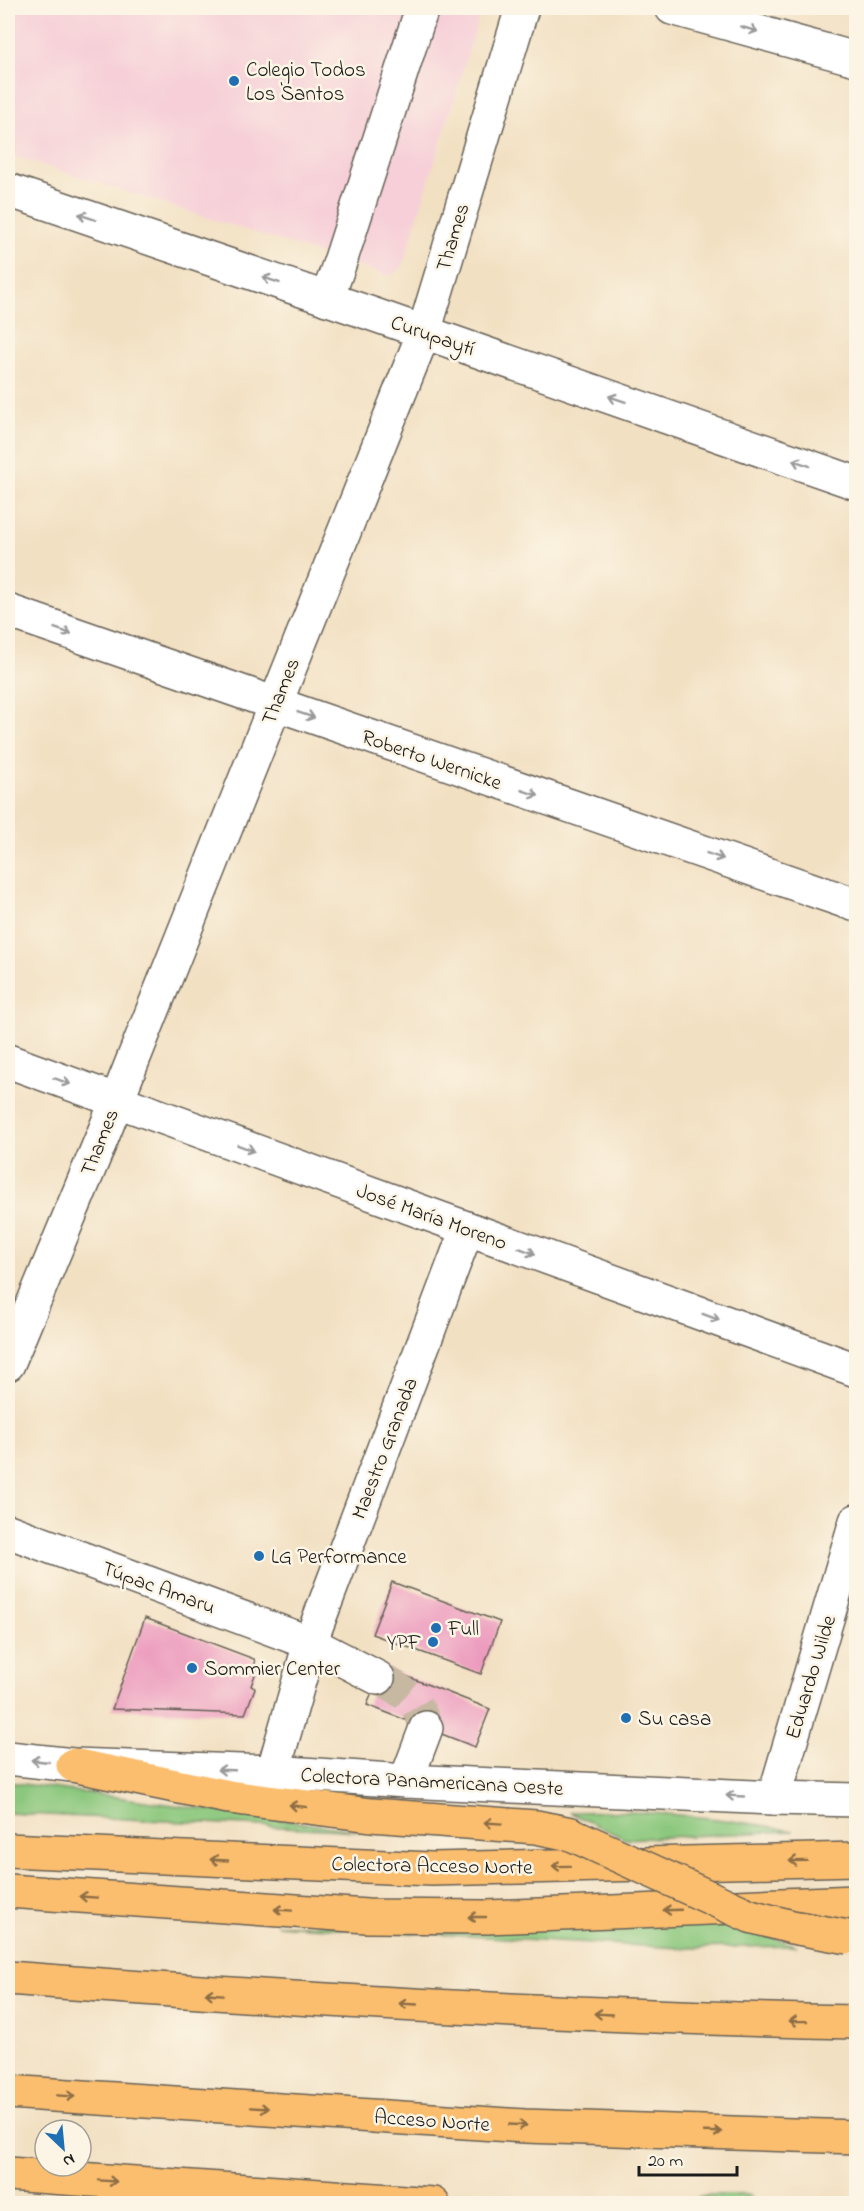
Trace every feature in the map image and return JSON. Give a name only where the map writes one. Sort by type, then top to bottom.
[{"type":"highway","points":[[73,1765],[229,1797],[371,1815],[536,1827],[571,1834],[750,1916],[792,1927],[852,1938]]},
{"type":"highway","name":"Colectora Acceso Norte","points":[[8,1850],[432,1869],[856,1859]]},
{"type":"highway","points":[[8,1891],[367,1916],[487,1917],[856,1902]]},
{"type":"highway","points":[[8,1978],[241,1996],[692,2019],[856,2022]]},
{"type":"highway","name":"Acceso Norte","points":[[8,2092],[525,2126],[856,2137]]},
{"type":"highway","points":[[8,2174],[433,2204]]},
{"type":"street","points":[[327,299],[422,8]]},
{"type":"street","name":"Thames","points":[[8,1364],[424,332],[522,8]]},
{"type":"street","points":[[672,8],[856,59]]},
{"type":"street","name":"Curupaytí","points":[[8,190],[856,483]]},
{"type":"street","name":"Roberto Wernicke","points":[[8,611],[856,905]]},
{"type":"street","name":"José María Moreno","points":[[8,1061],[856,1370]]},
{"type":"street","name":"Maestro Granada","points":[[273,1772],[310,1643],[467,1229]]},
{"type":"street","name":"Eduardo Wilde","points":[[774,1798],[856,1521]]},
{"type":"street","name":"Túpac Amaru","points":[[8,1531],[310,1643],[378,1678]]},
{"type":"street","points":[[406,1781],[426,1728]]},
{"type":"street","name":"Colectora Panamericana Oeste","points":[[8,1758],[73,1765],[273,1772],[406,1781],[856,1800]]},
{"type":"shaded area","name":"Colegio Todos Los Santos","points":[[8,8],[482,8],[402,268],[389,276],[8,154]]},
{"type":"green space","points":[[8,1782],[361,1831],[8,1813]]},
{"type":"green space","points":[[569,1812],[682,1815],[794,1831],[625,1839]]},
{"type":"green space","points":[[714,1918],[797,1946],[681,1948],[276,1925]]},
{"type":"green space","points":[[710,2195],[750,2195],[755,2203],[677,2203]]},
{"type":"building","name":"Full","points":[[392,1582],[500,1622],[481,1674],[372,1634]]},
{"type":"building","name":"Sommier Center","points":[[145,1618],[254,1659],[257,1669],[251,1686],[255,1688],[245,1714],[112,1709]]},
{"type":"building","points":[[383,1667],[490,1709],[475,1747],[367,1705]]},
{"type":"tunnel","points":[[378,1678],[409,1697],[418,1709],[426,1728]]},
{"type":"place","name":"Colegio Todos Los Santos","points":[[234,81]]},
{"type":"place","name":"LG Performance","points":[[259,1556]]},
{"type":"place","name":"Full","points":[[436,1628]]},
{"type":"place","name":"YPF","points":[[433,1642]]},
{"type":"place","name":"Sommier Center","points":[[192,1668]]},
{"type":"place","name":"Su casa","points":[[626,1718]]}]
